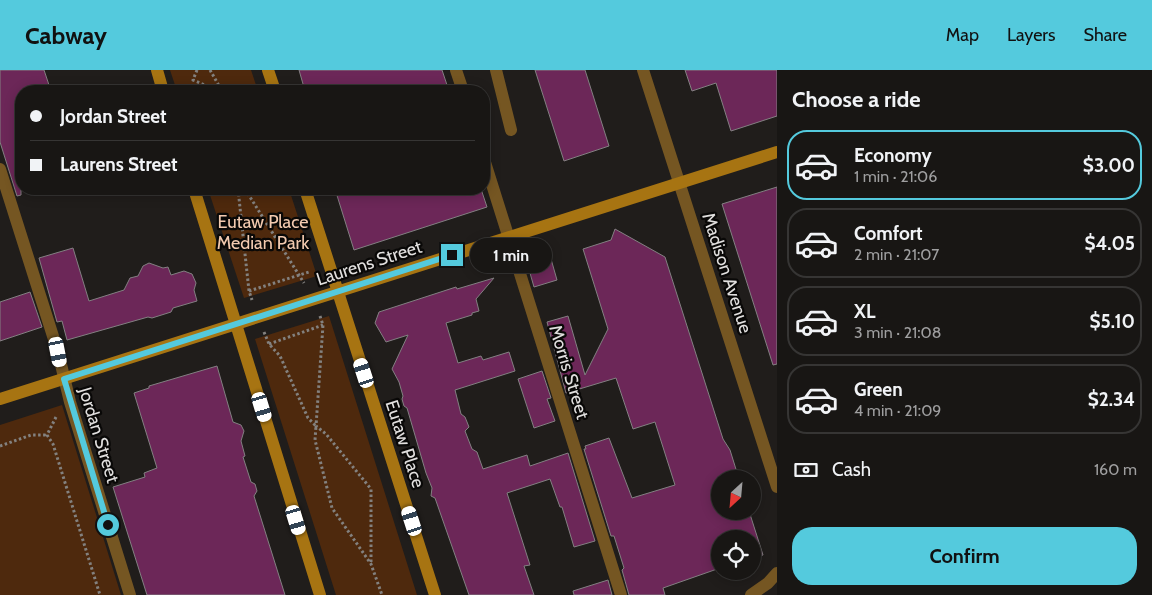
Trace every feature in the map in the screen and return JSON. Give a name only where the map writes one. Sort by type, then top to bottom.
[{"type":"street","points":[[157,70],[162,85]]},
{"type":"street","points":[[268,70],[273,85]]},
{"type":"street","points":[[456,70],[461,85]]},
{"type":"street","points":[[496,70],[511,130]]},
{"type":"street","name":"Madison Avenue","points":[[643,70],[777,487]]},
{"type":"street","name":"Laurens Street","points":[[0,399],[777,152]]},
{"type":"street","name":"Jordan Street","points":[[0,169],[58,352],[64,379],[130,595]]},
{"type":"street","name":"Morris Street","points":[[490,178],[621,595]]},
{"type":"street","points":[[196,195],[320,595]]},
{"type":"street","name":"Eutaw Place","points":[[307,195],[435,595]]},
{"type":"street","points":[[751,595],[768,583],[777,573]]},
{"type":"path","points":[[197,70],[193,80],[205,85]]},
{"type":"path","points":[[210,70],[217,85]]},
{"type":"path","points":[[239,195],[249,291],[269,344],[280,356],[308,418],[326,434],[371,489],[371,564]]},
{"type":"path","points":[[249,195],[313,299],[323,325],[315,440],[332,508],[371,564],[382,595]]},
{"type":"path","points":[[249,291],[309,272]]},
{"type":"path","points":[[269,344],[323,325]]},
{"type":"path","points":[[47,435],[58,413]]},
{"type":"path","points":[[0,446],[32,435],[47,435]]},
{"type":"path","points":[[47,435],[53,444],[100,595]]},
{"type":"green space","points":[[170,70],[251,70],[256,85],[175,85]]},
{"type":"green space","name":"Eutaw Place Median Park","points":[[210,195],[291,195],[317,276],[244,298]]},
{"type":"green space","points":[[329,316],[417,595],[336,595],[255,339]]},
{"type":"green space","points":[[62,405],[121,595],[0,595],[0,425]]},
{"type":"building","points":[[0,70],[44,70],[49,85],[15,85],[15,190],[0,142]]},
{"type":"building","points":[[299,70],[442,70],[447,85],[303,85]]},
{"type":"building","points":[[535,70],[585,70],[609,146],[564,161]]},
{"type":"building","points":[[685,70],[777,70],[777,116],[731,131],[716,83],[692,91]]},
{"type":"building","points":[[777,187],[777,364],[773,365],[722,204]]},
{"type":"building","points":[[337,195],[483,195],[487,207],[354,250]]},
{"type":"building","points":[[615,229],[665,257],[723,439],[730,450],[736,470],[711,470],[711,520],[752,520],[755,530],[711,530],[711,571],[663,588],[665,595],[629,595],[622,570],[624,568],[614,536],[611,536],[584,449],[586,449],[585,446],[609,438],[632,498],[675,485],[655,422],[633,429],[616,378],[566,393],[547,322],[568,316],[585,375],[608,329],[583,249],[611,240]]},
{"type":"building","points":[[73,248],[89,301],[124,290],[130,278],[138,276],[143,266],[149,263],[163,268],[168,267],[171,275],[184,271],[192,274],[196,283],[194,290],[197,301],[173,308],[171,312],[152,318],[148,317],[67,340],[62,321],[57,322],[39,258]]},
{"type":"building","points":[[551,259],[557,280],[534,287],[528,266]]},
{"type":"building","points":[[494,278],[476,299],[479,311],[446,323],[458,363],[481,356],[483,360],[509,352],[515,371],[455,390],[461,414],[465,417],[469,427],[465,431],[472,449],[477,452],[483,469],[527,455],[530,466],[568,453],[595,541],[574,547],[562,507],[560,507],[550,479],[507,493],[530,565],[524,566],[534,595],[469,595],[435,498],[431,496],[432,488],[407,408],[404,406],[399,382],[392,369],[408,335],[386,342],[375,323],[379,312],[456,287],[457,289]]},
{"type":"building","points":[[30,292],[42,327],[0,341],[0,302]]},
{"type":"building","points":[[217,366],[233,422],[241,425],[244,431],[241,441],[245,456],[243,457],[251,482],[255,484],[257,491],[254,496],[285,595],[147,595],[113,487],[145,477],[144,473],[157,468],[134,393],[149,388],[149,386]]},
{"type":"building","points":[[542,371],[551,398],[547,399],[555,421],[534,428],[518,379]]},
{"type":"building","points":[[608,580],[612,595],[574,595],[573,591]]},
{"type":"route","points":[[108,525],[64,379],[452,255]]}]
